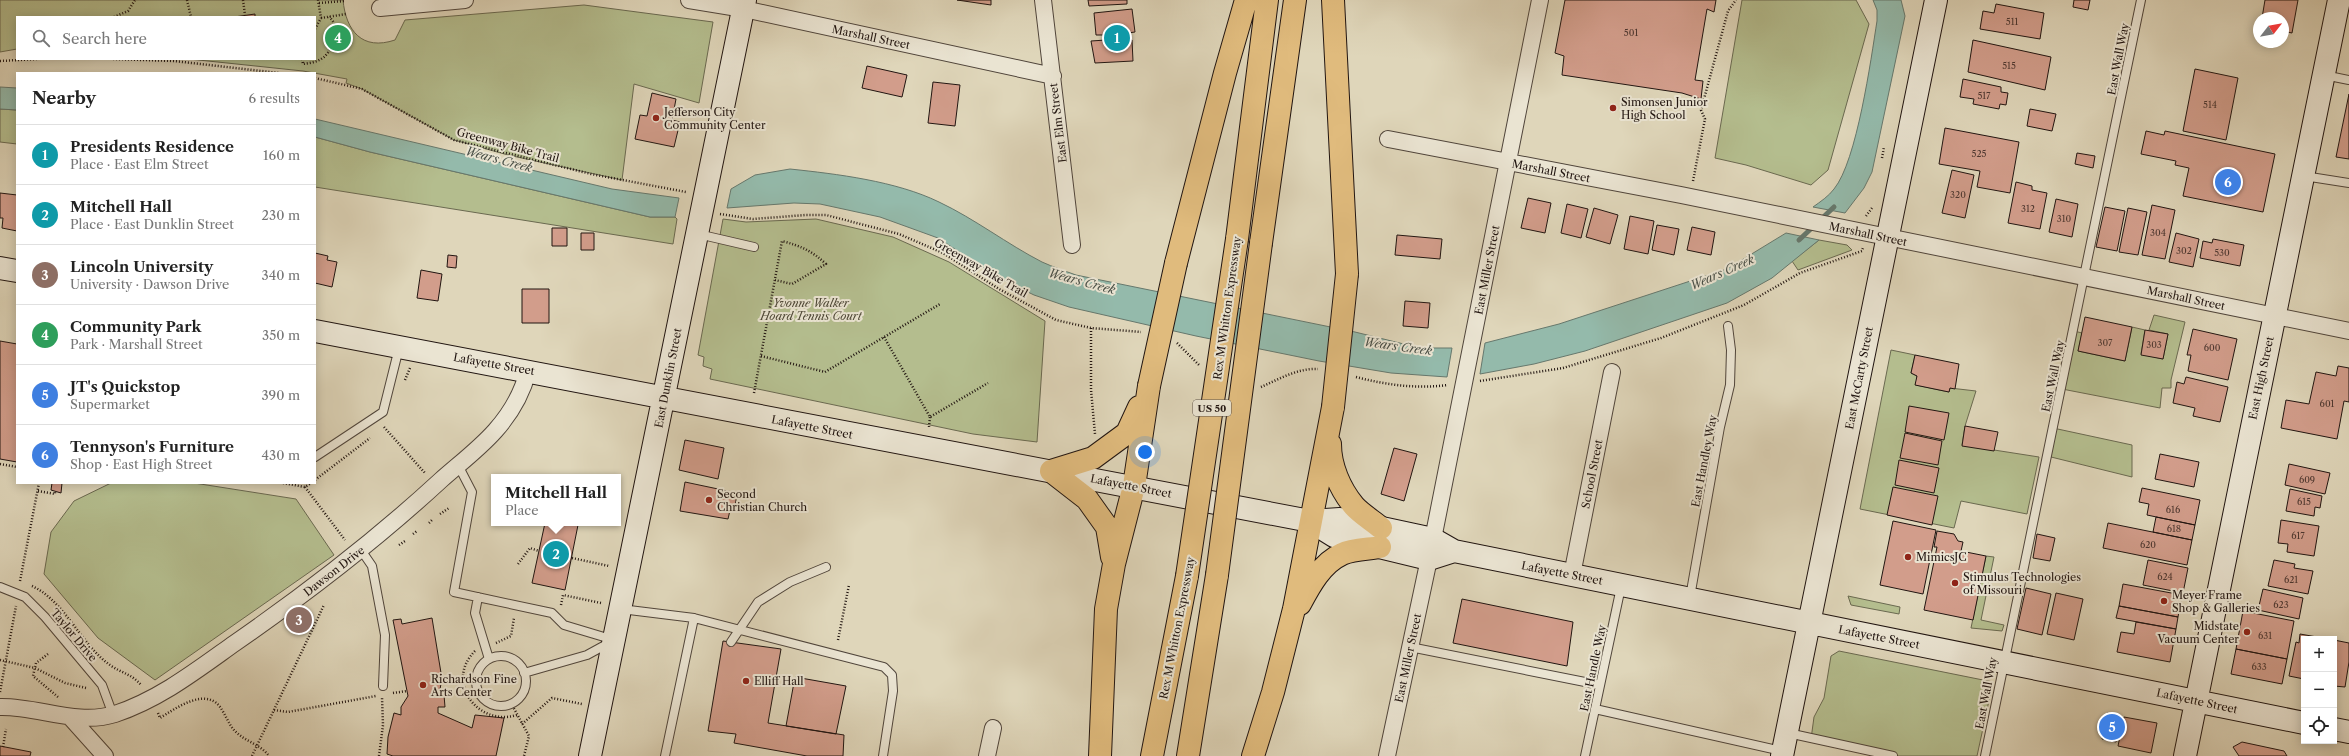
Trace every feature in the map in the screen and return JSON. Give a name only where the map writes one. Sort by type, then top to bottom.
[{"type":"highway","points":[[1100,756],[1106,609],[1114,564],[1134,486],[1148,386],[1176,264],[1225,73],[1246,0]]},
{"type":"highway","name":"Rex M Whitton Expressway","points":[[1152,756],[1187,576],[1237,239],[1267,0]]},
{"type":"highway","name":"US 50","points":[[1188,756],[1217,575],[1295,0]]},
{"type":"highway","points":[[1253,756],[1273,692],[1291,621],[1331,414],[1347,274],[1333,0]]},
{"type":"highway","points":[[1051,471],[1093,458],[1127,433],[1148,386]]},
{"type":"highway","points":[[1291,621],[1310,585],[1320,572],[1342,554],[1380,537],[1355,507],[1339,481],[1330,457],[1331,414]]},
{"type":"highway","points":[[1051,471],[1087,499],[1107,527],[1114,564]]},
{"type":"main road","name":"East McCarty Street","points":[[1784,747],[1936,0]]},
{"type":"main road","name":"East High Street","points":[[2184,756],[2339,0]]},
{"type":"main road","name":"East Dunklin Street","points":[[590,756],[614,640],[611,606],[664,397],[745,5]]},
{"type":"main road","points":[[0,268],[16,271]]},
{"type":"main road","name":"Lafayette Street","points":[[316,331],[664,397],[700,406],[1134,486],[1310,521],[1340,519],[1380,537],[1431,549],[1454,551],[2301,722]]},
{"type":"main road","points":[[2337,730],[2349,732]]},
{"type":"street","points":[[380,8],[465,0]]},
{"type":"street","name":"Marshall Street","points":[[689,0],[745,5],[1053,76]]},
{"type":"street","name":"East Elm Street","points":[[1043,0],[1072,245]]},
{"type":"street","name":"East Miller Street","points":[[1387,756],[1431,549],[1540,0]]},
{"type":"street","name":"Marshall Street","points":[[1388,139],[1798,219],[2349,331]]},
{"type":"street","name":"Dawson Drive","points":[[0,707],[16,707],[70,717],[113,715],[164,693],[287,607],[361,550],[458,465],[495,431],[522,394],[528,371]]},
{"type":"street","name":"School Street","points":[[1572,575],[1612,372]]},
{"type":"street","points":[[70,717],[105,756]]},
{"type":"street","points":[[987,756],[993,728]]},
{"type":"lane","name":"East Wall Way","points":[[1985,756],[2003,662],[2085,277],[2141,0]]},
{"type":"lane","points":[[2324,75],[2349,80]]},
{"type":"lane","points":[[2303,176],[2349,183]]},
{"type":"lane","points":[[697,234],[754,247]]},
{"type":"lane","name":"East Handley Way","points":[[1689,599],[1720,427],[1730,385],[1731,350],[1728,326]]},
{"type":"lane","points":[[316,456],[383,412],[399,347]]},
{"type":"lane","points":[[458,465],[472,492],[454,592],[552,613],[564,625],[614,640]]},
{"type":"lane","points":[[361,550],[372,566],[385,635],[383,690]]},
{"type":"lane","points":[[730,642],[758,602],[790,582],[826,567]]},
{"type":"lane","name":"East Handle Way","points":[[1585,756],[1622,585]]},
{"type":"lane","name":"Taylor Drive","points":[[0,587],[25,597],[45,618],[102,685],[113,715]]},
{"type":"lane","points":[[478,597],[475,613],[484,647],[489,659]]},
{"type":"lane","points":[[611,606],[694,618],[884,667],[892,675],[893,691],[883,756]]},
{"type":"lane","points":[[665,756],[694,618]]},
{"type":"lane","points":[[524,674],[587,655],[614,640]]},
{"type":"lane","points":[[1410,647],[1600,685]]},
{"type":"lane","points":[[497,656],[510,658],[520,666],[524,674],[524,688],[521,695],[511,704],[502,706],[488,702],[477,689],[476,680],[478,672],[489,659],[497,656]]},
{"type":"lane","points":[[1595,710],[1784,747],[1893,756]]},
{"type":"path","points":[[116,16],[128,11],[135,0]]},
{"type":"path","points":[[187,0],[191,16]]},
{"type":"path","points":[[243,0],[245,15]]},
{"type":"path","points":[[1688,180],[1693,181],[1705,119],[1701,110],[1728,11],[1736,0]]},
{"type":"path","points":[[316,27],[321,18],[318,1],[345,2]]},
{"type":"path","points":[[321,18],[346,14]]},
{"type":"path","points":[[302,60],[303,64],[310,63],[322,58],[329,50],[335,34],[333,21],[328,17]]},
{"type":"path","points":[[0,61],[19,60]]},
{"type":"path","points":[[138,60],[196,64],[270,72]]},
{"type":"path","points":[[195,60],[196,64]]},
{"type":"path","name":"Greenway Bike Trail","points":[[316,78],[362,89],[454,140],[591,174],[685,192]]},
{"type":"path","name":"Greenway Bike Trail","points":[[717,214],[752,219],[826,215],[899,234],[943,253],[1040,312],[1056,320],[1069,323]]},
{"type":"path","points":[[754,393],[782,241],[801,246],[814,253],[826,264],[792,284],[775,280]]},
{"type":"path","points":[[1854,254],[1862,251]]},
{"type":"path","points":[[761,356],[825,372],[940,304]]},
{"type":"path","points":[[1091,328],[1091,390],[1095,436]]},
{"type":"path","points":[[884,337],[930,417],[929,427]]},
{"type":"path","points":[[930,417],[988,383]]},
{"type":"path","points":[[378,432],[384,427],[420,467]]},
{"type":"path","points":[[316,479],[372,436]]},
{"type":"path","points":[[0,464],[16,467]]},
{"type":"path","points":[[20,581],[39,484]]},
{"type":"path","points":[[288,484],[305,487],[346,541]]},
{"type":"path","points":[[305,487],[310,484]]},
{"type":"path","points":[[38,491],[55,494],[55,491]]},
{"type":"path","points":[[440,514],[449,508]]},
{"type":"path","points":[[429,523],[434,520]]},
{"type":"path","points":[[413,534],[417,531]]},
{"type":"path","points":[[399,545],[405,541]]},
{"type":"path","points":[[518,564],[530,548],[539,551]]},
{"type":"path","points":[[572,558],[609,566]]},
{"type":"path","points":[[13,579],[37,588],[61,610],[110,665],[131,674],[142,686],[139,688]]},
{"type":"path","points":[[838,640],[849,585]]},
{"type":"path","points":[[558,619],[563,595],[611,606]]},
{"type":"path","points":[[0,693],[16,604]]},
{"type":"path","points":[[252,756],[324,605]]},
{"type":"path","points":[[516,605],[511,636],[477,650],[468,662],[463,682],[465,691],[474,706],[486,713],[509,717],[517,715]]},
{"type":"path","points":[[48,654],[36,663],[33,676],[61,702]]},
{"type":"path","points":[[0,660],[35,668],[65,683],[85,687],[89,691]]},
{"type":"path","points":[[274,710],[288,712],[383,690],[383,725],[379,756]]},
{"type":"path","points":[[522,724],[552,698],[582,704]]},
{"type":"path","points":[[160,718],[190,701],[211,701],[222,710],[235,732],[258,746],[269,756]]},
{"type":"path","points":[[511,704],[529,736],[524,756]]},
{"type":"path","points":[[2,747],[6,729]]},
{"type":"green space","points":[[0,0],[343,0],[348,21],[352,29],[358,36],[373,43],[383,43],[395,40],[405,20],[584,5],[713,22],[699,103],[634,84],[622,180],[508,155],[454,140],[362,89],[346,83],[347,79],[316,73],[316,72],[198,60],[316,60],[316,16],[16,16],[16,49],[0,52]]},
{"type":"green space","points":[[1742,0],[1856,0],[1869,24],[1828,170],[1811,185],[1746,165],[1715,158]]},
{"type":"green space","points":[[0,109],[16,110],[16,144],[0,142]]},
{"type":"green space","points":[[316,137],[370,152],[650,217],[675,217],[677,219],[673,244],[316,187]]},
{"type":"green space","name":"Yvonne Walker Hoard Tennis Court","points":[[723,219],[746,222],[816,219],[893,237],[949,262],[1045,321],[1037,442],[973,434],[710,379],[712,369],[703,366],[704,357],[698,355]]},
{"type":"green space","points":[[1819,240],[1847,245],[1852,250],[1798,270],[1792,261]]},
{"type":"green space","points":[[2154,315],[2185,322],[2171,380],[2171,388],[2162,388],[2160,408],[2062,389],[2074,331],[2082,333],[2078,351],[2125,361],[2132,327],[2145,330],[2141,354],[2163,359],[2168,334],[2149,330]]},
{"type":"green space","points":[[1891,350],[1915,355],[1911,373],[1917,376],[1916,385],[1949,392],[1950,388],[1976,391],[1965,426],[1962,445],[2039,457],[2027,514],[1961,501],[1954,528],[1860,509]]},
{"type":"green space","points":[[2053,428],[2132,445],[2132,477],[2047,456]]},
{"type":"green space","points":[[109,484],[200,484],[296,499],[334,555],[155,680],[98,638],[44,574],[51,532],[74,501]]},
{"type":"green space","points":[[1986,556],[1994,557],[1981,620],[2004,625],[2002,631],[1971,628]]},
{"type":"green space","points":[[1848,596],[1900,607],[1899,614],[1851,605]]},
{"type":"green space","points":[[1839,651],[1993,682],[1977,756],[1893,756],[1811,739],[1814,717],[1824,698],[1831,656]]},
{"type":"water","points":[[1873,0],[1901,0],[1905,16],[1872,172],[1864,188],[1845,213],[1813,207],[1834,189],[1850,156],[1862,109],[1877,21],[1877,10]]},
{"type":"water","points":[[0,87],[16,88],[16,110],[0,109]]},
{"type":"water","points":[[316,119],[612,189],[679,198],[675,217],[650,217],[370,152],[316,137]]},
{"type":"water","points":[[790,169],[827,173],[866,180],[922,195],[965,216],[1042,262],[1076,275],[1355,332],[1420,348],[1452,348],[1447,377],[1391,373],[1319,361],[1196,336],[1069,307],[1034,295],[999,278],[938,238],[880,217],[820,204],[794,203],[727,208],[731,189],[755,175]]},
{"type":"water","points":[[1786,233],[1819,240],[1772,278],[1727,303],[1585,351],[1534,364],[1480,374],[1485,343],[1559,324],[1727,269]]},
{"type":"building","points":[[957,0],[991,0],[991,5]]},
{"type":"building","points":[[1088,0],[1127,0],[1127,4],[1089,6]]},
{"type":"building","name":"Simonsen Junior High School","points":[[1565,0],[1716,0],[1714,12],[1707,9],[1695,80],[1703,81],[1701,99],[1682,93],[1562,75],[1564,56],[1555,53]]},
{"type":"building","points":[[2074,0],[2090,0],[2088,10],[2073,7]]},
{"type":"building","points":[[2265,0],[2298,0],[2292,33],[2289,32],[2289,12],[2263,12]]},
{"type":"building","points":[[1996,4],[2044,13],[2040,39],[1980,29],[1983,11],[1994,13]]},
{"type":"building","points":[[1132,9],[1135,32],[1128,33],[1129,40],[1132,40],[1133,61],[1095,63],[1091,41],[1106,40],[1106,35],[1096,35],[1094,13]]},
{"type":"building","points":[[255,14],[255,16],[241,16]]},
{"type":"building","points":[[1973,40],[2051,57],[2045,90],[1968,72]]},
{"type":"building","points":[[867,66],[907,75],[902,97],[862,88]]},
{"type":"building","points":[[2195,69],[2238,78],[2226,140],[2183,131]]},
{"type":"building","points":[[1963,79],[2001,87],[2001,92],[2008,93],[2006,105],[2000,104],[1999,109],[1973,104],[1974,99],[1960,97]]},
{"type":"building","points":[[933,82],[960,85],[955,126],[928,123]]},
{"type":"building","name":"Jefferson City Community Center","points":[[652,93],[676,99],[672,120],[680,122],[674,147],[635,139],[640,115],[647,116]]},
{"type":"building","points":[[2349,94],[2349,159],[2336,157]]},
{"type":"building","points":[[2030,109],[2056,114],[2052,131],[2027,126]]},
{"type":"building","points":[[1945,128],[2019,142],[2010,193],[1977,187],[1980,171],[1939,164]]},
{"type":"building","points":[[2146,131],[2164,135],[2165,131],[2275,154],[2263,212],[2183,196],[2189,168],[2175,165],[2176,161],[2141,154]]},
{"type":"building","points":[[2077,153],[2095,156],[2093,168],[2075,164]]},
{"type":"building","points":[[1952,170],[1974,175],[1965,218],[1942,213]]},
{"type":"building","points":[[2016,182],[2032,186],[2032,190],[2047,193],[2040,229],[2008,223]]},
{"type":"building","points":[[0,193],[16,195],[16,231],[2,228],[3,218],[0,218]]},
{"type":"building","points":[[1528,198],[1551,203],[1545,233],[1521,228]]},
{"type":"building","points":[[2056,199],[2078,204],[2072,237],[2049,232]]},
{"type":"building","points":[[1567,204],[1588,209],[1581,238],[1561,233]]},
{"type":"building","points":[[2152,205],[2175,210],[2165,259],[2142,255]]},
{"type":"building","points":[[2105,207],[2125,211],[2117,251],[2096,247]]},
{"type":"building","points":[[1594,208],[1618,215],[1610,244],[1586,237]]},
{"type":"building","points":[[2128,208],[2147,212],[2138,255],[2119,252]]},
{"type":"building","points":[[1630,216],[1654,221],[1648,254],[1624,249]]},
{"type":"building","points":[[1657,225],[1679,229],[1674,255],[1652,250]]},
{"type":"building","points":[[1692,227],[1715,232],[1711,255],[1687,250]]},
{"type":"building","points":[[552,228],[567,228],[567,246],[552,246]]},
{"type":"building","points":[[581,233],[594,233],[594,250],[581,250]]},
{"type":"building","points":[[2176,233],[2199,239],[2193,267],[2169,262]]},
{"type":"building","points":[[1397,235],[1442,239],[1440,259],[1395,255]]},
{"type":"building","points":[[2213,239],[2244,245],[2240,266],[2200,258],[2203,241],[2212,243]]},
{"type":"building","points":[[316,253],[328,256],[327,260],[337,262],[332,287],[316,283]]},
{"type":"building","points":[[448,255],[457,256],[456,268],[447,267]]},
{"type":"building","points":[[421,270],[442,274],[438,301],[417,298]]},
{"type":"building","points":[[522,289],[549,289],[549,323],[522,323]]},
{"type":"building","points":[[1405,301],[1430,303],[1428,328],[1403,326]]},
{"type":"building","points":[[2085,317],[2132,327],[2125,361],[2078,351]]},
{"type":"building","points":[[2193,329],[2237,339],[2228,380],[2188,371],[2191,355],[2187,355]]},
{"type":"building","points":[[2145,330],[2168,334],[2163,359],[2141,355]]},
{"type":"building","points":[[0,341],[16,344],[16,462],[0,459]]},
{"type":"building","points":[[1915,355],[1959,364],[1955,389],[1950,388],[1949,392],[1915,385],[1917,376],[1911,373]]},
{"type":"building","points":[[2338,366],[2349,368],[2349,402],[2344,401],[2337,439],[2281,428],[2286,400],[2309,404],[2316,372],[2336,376]]},
{"type":"building","points":[[2186,377],[2228,387],[2220,422],[2193,416],[2195,408],[2173,403],[2177,382],[2184,384]]},
{"type":"building","points":[[1909,406],[1949,413],[1944,440],[1905,432]]},
{"type":"building","points":[[1965,426],[1998,432],[1994,451],[1962,446]]},
{"type":"building","points":[[1905,433],[1942,441],[1938,465],[1900,458]]},
{"type":"building","points":[[685,440],[724,448],[718,479],[679,470]]},
{"type":"building","points":[[1394,448],[1417,454],[1404,501],[1381,494]]},
{"type":"building","points":[[2160,454],[2199,462],[2194,487],[2155,479]]},
{"type":"building","points":[[1899,460],[1939,468],[1934,493],[1895,485]]},
{"type":"building","points":[[2289,464],[2330,473],[2325,494],[2285,485]]},
{"type":"building","name":"Second Christian Church","points":[[685,482],[737,493],[735,507],[731,506],[728,519],[680,511]]},
{"type":"building","points":[[52,484],[62,484],[61,493],[51,490]]},
{"type":"building","points":[[1893,487],[1938,496],[1932,525],[1887,515]]},
{"type":"building","points":[[2142,488],[2200,500],[2195,525],[2147,515],[2149,504],[2139,502]]},
{"type":"building","points":[[2290,489],[2322,496],[2320,508],[2315,507],[2314,516],[2286,511]]},
{"type":"building","points":[[2156,517],[2195,525],[2192,540],[2153,532]]},
{"type":"building","points":[[2281,520],[2319,526],[2314,556],[2287,552],[2288,544],[2278,543]]},
{"type":"building","name":"MimicsJC","points":[[1893,521],[1936,530],[1923,594],[1880,585]]},
{"type":"building","points":[[2108,523],[2192,540],[2187,565],[2103,548]]},
{"type":"building","points":[[544,526],[578,526],[565,590],[532,583]]},
{"type":"building","name":"Stimulus Technologies of Missouri","points":[[1937,531],[1954,534],[1958,541],[1963,542],[1961,551],[1986,556],[1973,620],[1924,610],[1937,547],[1934,547]]},
{"type":"building","points":[[2037,534],[2055,538],[2050,561],[2033,558]]},
{"type":"building","points":[[2148,560],[2188,568],[2183,593],[2143,585]]},
{"type":"building","points":[[2274,560],[2295,564],[2294,568],[2313,571],[2308,594],[2268,586]]},
{"type":"building","points":[[2123,584],[2182,595],[2178,617],[2119,606]]},
{"type":"building","points":[[2026,588],[2051,594],[2042,635],[2017,629]]},
{"type":"building","points":[[2263,589],[2303,598],[2299,619],[2258,610]]},
{"type":"building","points":[[2056,593],[2083,599],[2074,640],[2047,634]]},
{"type":"building","points":[[1462,599],[1573,622],[1567,666],[1453,643]]},
{"type":"building","points":[[2119,606],[2178,617],[2176,629],[2116,618]]},
{"type":"building","points":[[2243,611],[2294,621],[2287,659],[2236,649]]},
{"type":"building","name":"Richardson Fine Arts Center","points":[[432,618],[442,679],[439,694],[444,695],[445,707],[438,707],[438,713],[472,728],[475,715],[504,718],[496,756],[393,756],[387,754],[388,737],[394,713],[401,715],[401,707],[408,696],[393,620],[401,619],[402,624]]},
{"type":"building","points":[[2136,622],[2176,629],[2170,662],[2117,652],[2121,632],[2134,634]]},
{"type":"building","points":[[2300,634],[2311,636],[2301,636],[2301,678],[2289,676],[2296,642],[2299,643]]},
{"type":"building","name":"Elliff Hall","points":[[723,641],[781,649],[768,723],[844,735],[843,756],[807,756],[734,743],[736,734],[708,731]]},
{"type":"building","points":[[2337,641],[2349,643],[2349,662],[2345,687],[2337,686]]},
{"type":"building","points":[[2236,649],[2287,659],[2282,684],[2231,674]]},
{"type":"building","points":[[795,677],[846,686],[836,734],[786,726]]},
{"type":"building","points":[[2107,713],[2121,716],[2116,742],[2102,739]]},
{"type":"building","points":[[2124,717],[2157,723],[2151,753],[2118,746]]},
{"type":"building","points":[[2242,742],[2284,751],[2287,756],[2239,756],[2233,747]]},
{"type":"building","points":[[0,746],[31,752],[30,756],[0,756]]},
{"type":"waterway","name":"Wears Creek","points":[[1799,240],[1834,207]]},
{"type":"place","name":"Community Park","points":[[338,38]]},
{"type":"place","name":"Presidents Residence","points":[[1117,38]]},
{"type":"place","name":"Simonsen Junior High School","points":[[1613,108]]},
{"type":"place","name":"Jefferson City Community Center","points":[[656,118]]},
{"type":"place","name":"Tennyson's Furniture","points":[[2228,182]]},
{"type":"place","name":"Second Christian Church","points":[[709,500]]},
{"type":"place","name":"Mitchell Hall","points":[[556,554]]},
{"type":"place","name":"MimicsJC","points":[[1908,557]]},
{"type":"place","name":"Stimulus Technologies of Missouri","points":[[1955,583]]},
{"type":"place","name":"Meyer Frame Shop & Galleries","points":[[2164,601]]},
{"type":"place","name":"Lincoln University","points":[[299,620]]},
{"type":"place","name":"Midstate Vacuum Center","points":[[2247,632]]},
{"type":"place","name":"Elliff Hall","points":[[746,681]]},
{"type":"place","name":"Richardson Fine Arts Center","points":[[423,685]]},
{"type":"place","name":"JT's Quickstop","points":[[2112,727]]}]
